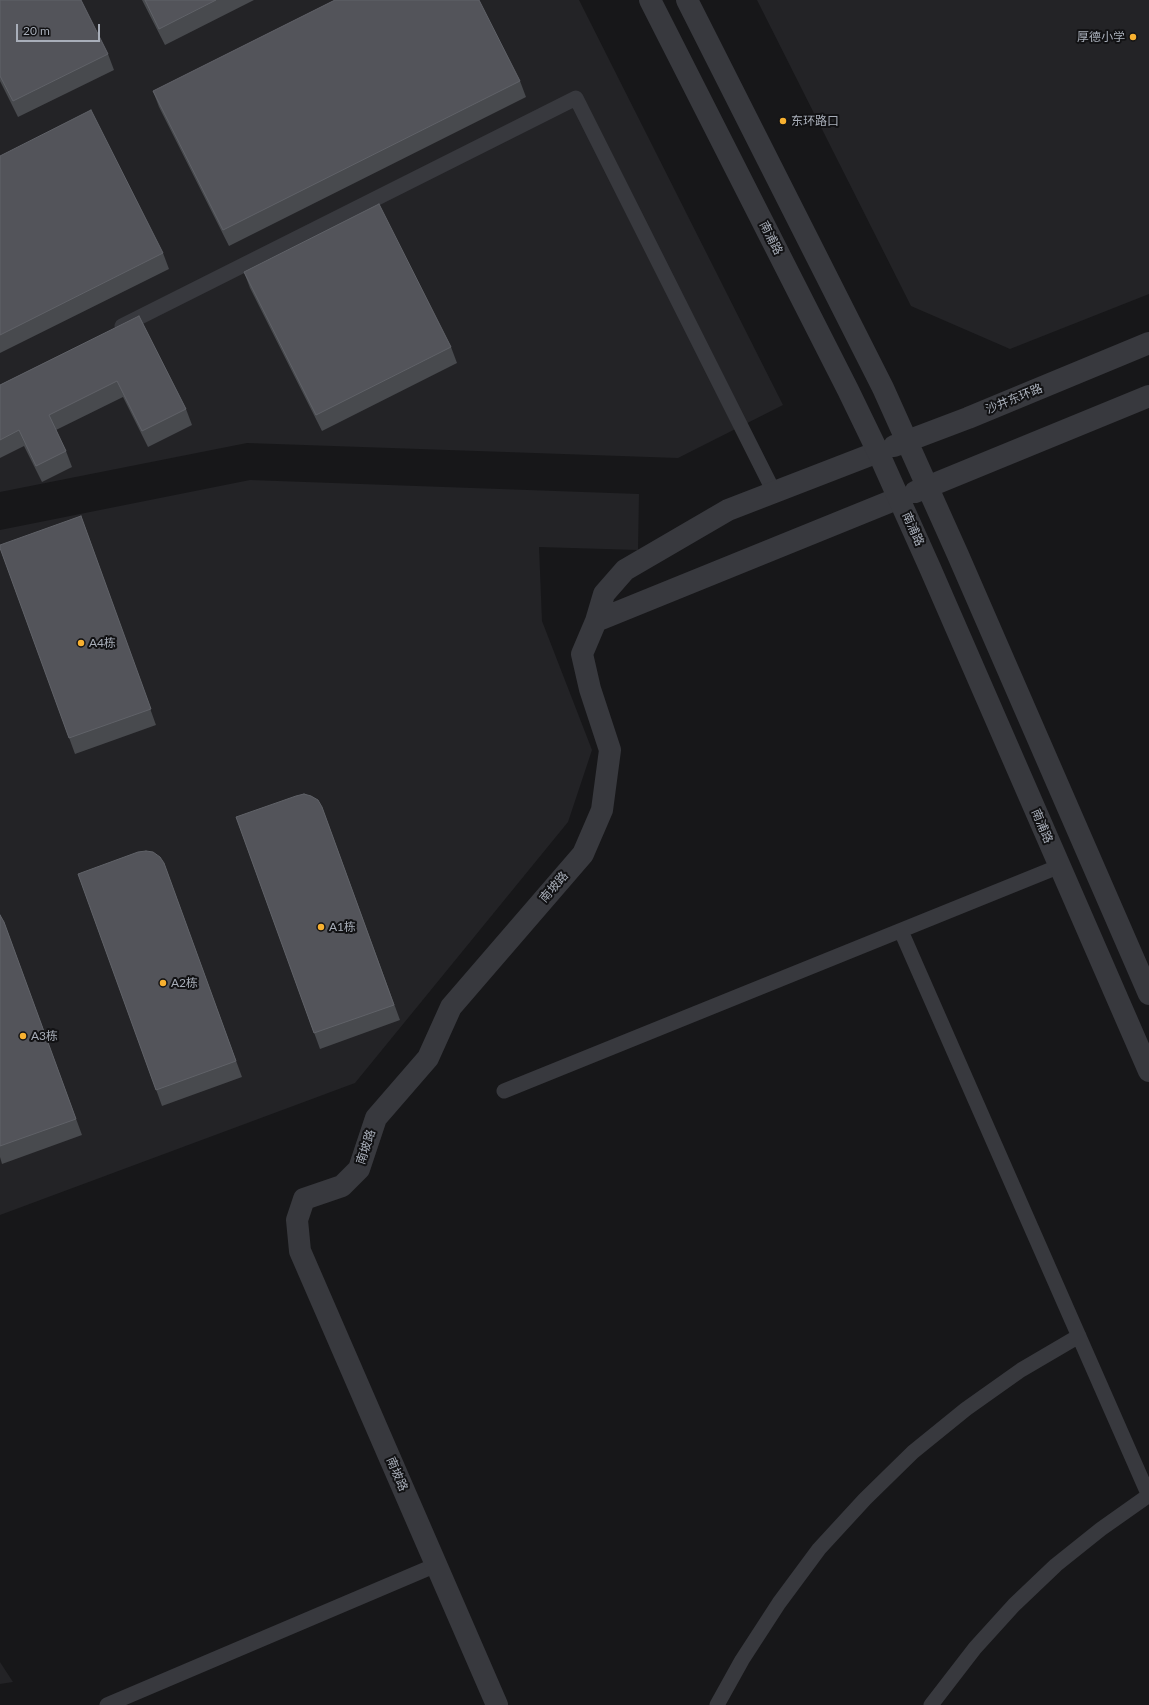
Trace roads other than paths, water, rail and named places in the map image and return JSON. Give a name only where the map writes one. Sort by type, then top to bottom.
[{"type":"street","name":"南浦路","points":[[650,0],[878,452],[1149,1071]]},
{"type":"street","points":[[687,0],[883,388],[1149,994]]},
{"type":"street","name":"沙井东环路","points":[[596,621],[604,594],[625,570],[728,510],[968,418],[1149,343]]},
{"type":"street","points":[[596,621],[1149,396]]},
{"type":"street","name":"南坡路","points":[[498,1705],[300,1251],[297,1220],[304,1199],[342,1186],[359,1169],[376,1118],[428,1058],[451,1008],[583,854],[602,810],[610,750],[590,689],[582,654],[596,621]]},
{"type":"lane","points":[[106,334],[576,98],[774,492]]},
{"type":"lane","points":[[504,1091],[1060,866]]},
{"type":"lane","points":[[901,931],[1149,1496],[1101,1528],[1056,1565],[1014,1605],[974,1648],[931,1705]]},
{"type":"lane","points":[[717,1705],[742,1660],[778,1603],[819,1549],[864,1499],[913,1452],[966,1409],[1021,1370],[1079,1336]]},
{"type":"lane","points":[[107,1705],[436,1565]]},
{"type":"place","name":"厚德小学","points":[[1133,37]]},
{"type":"place","name":"东环路口","points":[[783,121]]},
{"type":"place","name":"A4栋","points":[[81,643]]},
{"type":"place","name":"A1栋","points":[[321,927]]},
{"type":"place","name":"A2栋","points":[[163,983]]},
{"type":"place","name":"A3栋","points":[[23,1036]]}]
